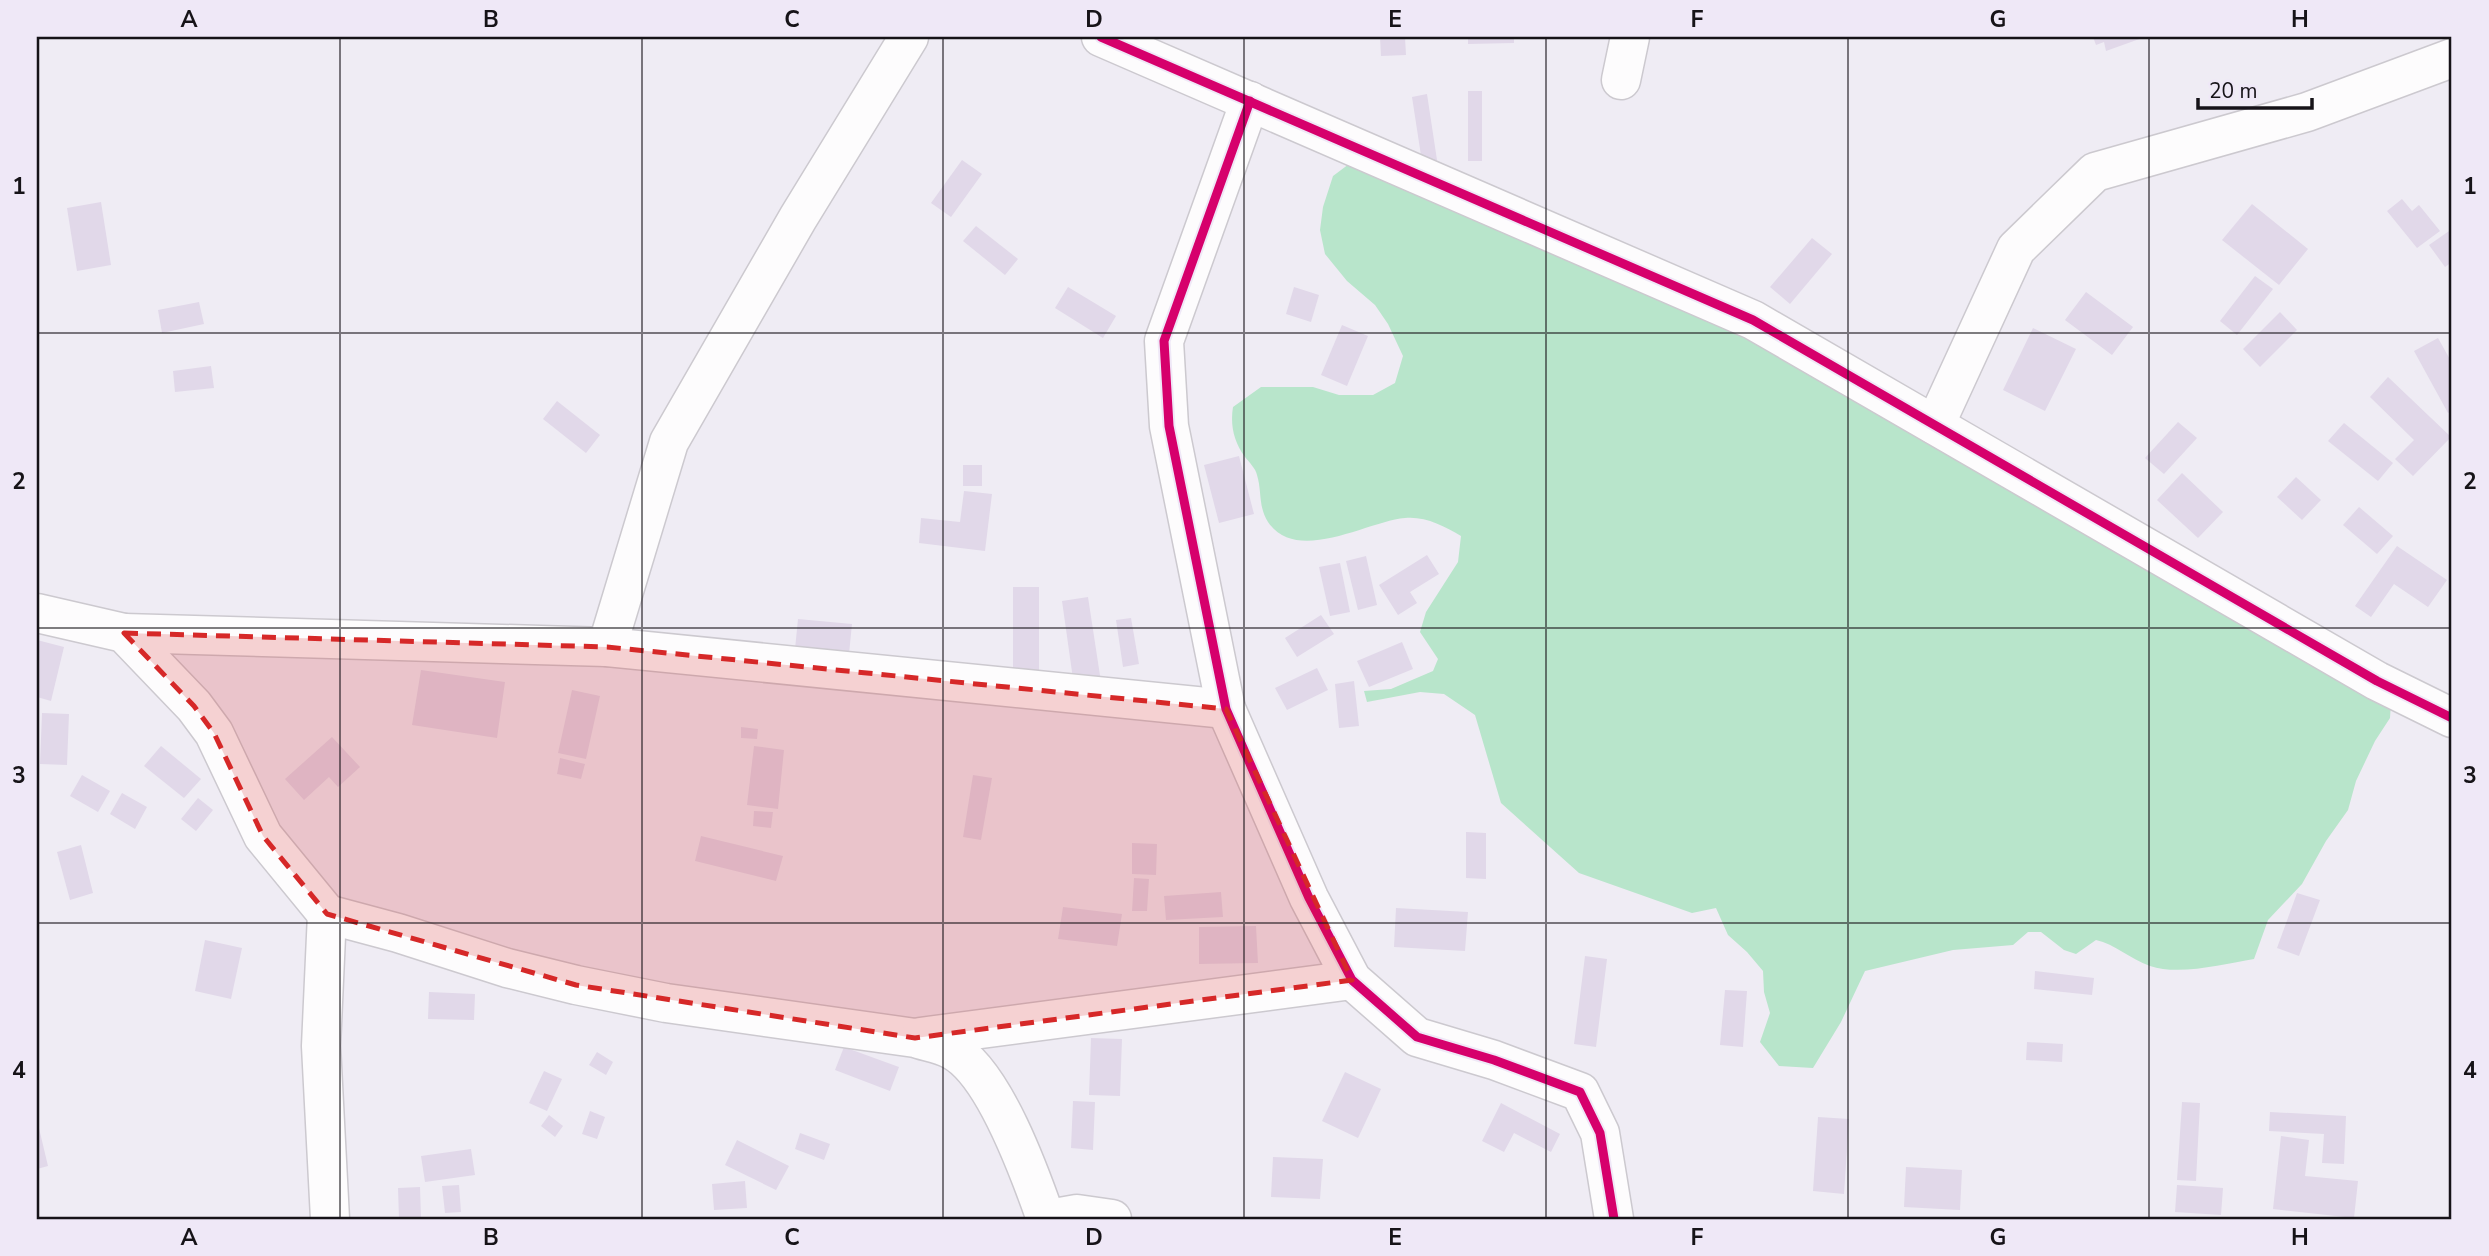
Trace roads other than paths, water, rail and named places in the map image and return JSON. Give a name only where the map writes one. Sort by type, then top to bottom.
[{"type":"street","points":[[607,647],[669,442],[798,218],[909,37]]},
{"type":"street","points":[[1101,37],[1753,320],[2378,681],[2452,718]]},
{"type":"street","points":[[1621,80],[1630,37]]},
{"type":"street","points":[[1935,425],[2016,249],[2095,172],[2307,112],[2452,58]]},
{"type":"street","points":[[1250,101],[1164,341],[1169,426],[1189,536],[1226,709],[1309,898],[1352,980],[1418,1037],[1494,1060],[1580,1092],[1600,1133],[1614,1219]]},
{"type":"street","points":[[37,614],[124,633],[607,647],[1226,709]]},
{"type":"street","points":[[124,633],[194,706],[214,733],[263,836],[327,914],[398,933],[507,968],[576,985],[666,1003],[915,1038],[953,1051],[980,1076],[1005,1118],[1048,1219],[1077,1214],[1112,1219]]},
{"type":"street","points":[[327,914],[321,1046],[330,1219]]},
{"type":"street","points":[[915,1038],[1352,980]]}]
